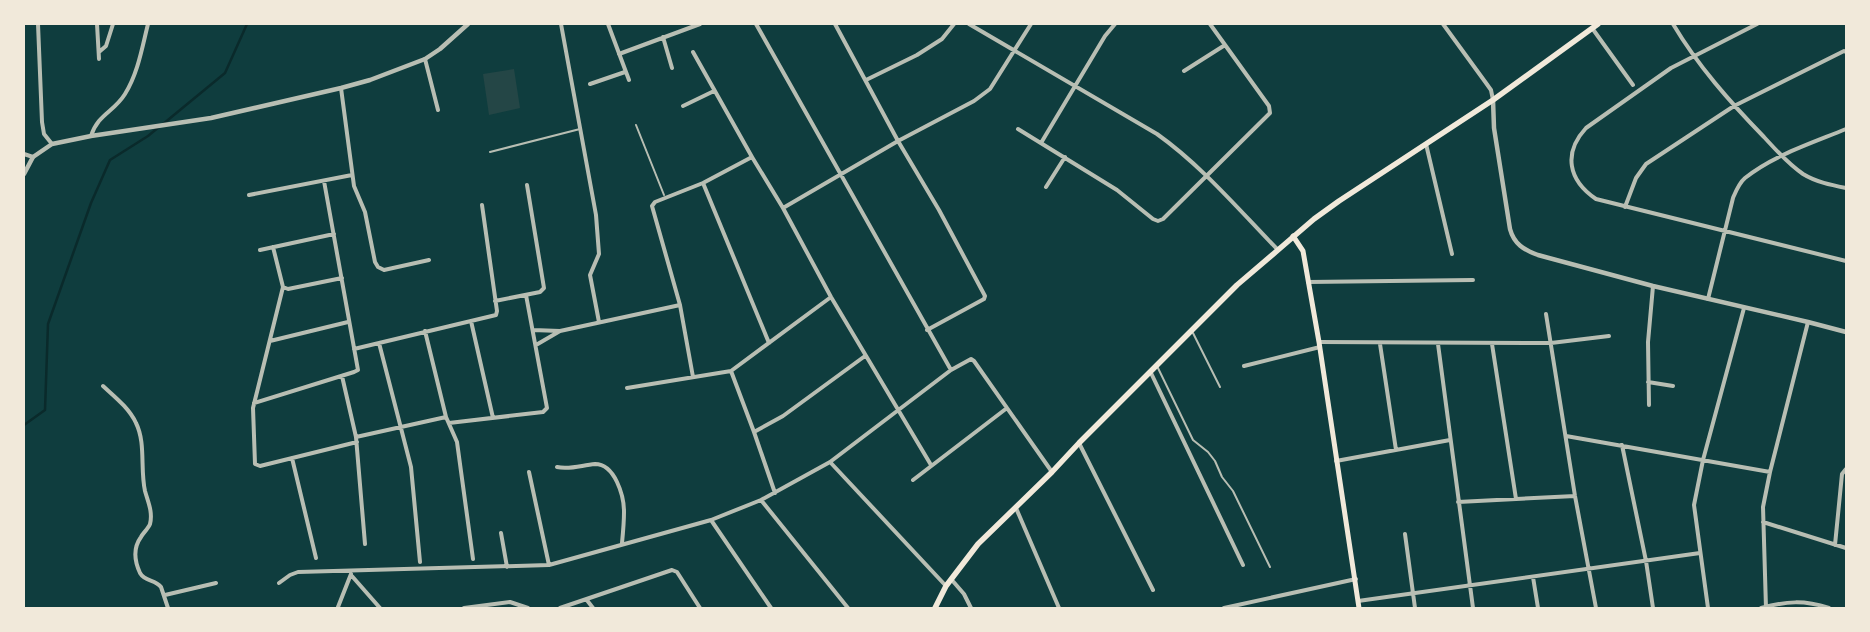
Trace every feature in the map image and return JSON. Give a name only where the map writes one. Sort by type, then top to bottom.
[{"type":"main road","points":[[935,608],[946,586],[978,544],[1238,286],[1293,236],[1339,201],[1493,100],[1598,24]]},
{"type":"main road","points":[[1293,236],[1303,250],[1320,345],[1359,608]]},
{"type":"street","points":[[38,24],[42,122],[44,134],[52,144]]},
{"type":"street","points":[[97,24],[99,60]]},
{"type":"street","points":[[99,52],[106,46],[113,24]]},
{"type":"street","points":[[91,136],[99,119],[117,105],[125,94],[137,70],[148,24]]},
{"type":"street","points":[[24,174],[33,157],[52,144],[91,136],[211,118],[370,80],[424,59],[440,49],[468,24]]},
{"type":"street","points":[[561,24],[596,215],[599,254],[596,265],[590,275],[598,322]]},
{"type":"street","points":[[608,24],[629,80]]},
{"type":"street","points":[[619,54],[700,24]]},
{"type":"street","points":[[756,24],[951,370]]},
{"type":"street","points":[[835,24],[985,296],[984,299],[928,330]]},
{"type":"street","points":[[866,80],[917,55],[942,39],[954,24]]},
{"type":"street","points":[[969,24],[1157,134],[1176,148],[1206,176],[1278,250]]},
{"type":"street","points":[[783,208],[898,141],[980,97],[990,88],[1031,24]]},
{"type":"street","points":[[1041,143],[1105,36],[1115,24]]},
{"type":"street","points":[[1018,129],[1117,190],[1158,221],[1163,219],[1270,113],[1269,106],[1210,24]]},
{"type":"street","points":[[1443,24],[1491,90],[1494,128],[1510,229],[1518,244],[1525,250],[1653,286],[1846,332]]},
{"type":"street","points":[[1673,24],[1693,56],[1734,106],[1782,156],[1802,173],[1817,182],[1846,188]]},
{"type":"street","points":[[1758,24],[1671,68],[1586,128],[1573,148],[1572,169],[1577,182],[1584,191],[1596,198],[1724,232],[1846,261]]},
{"type":"street","points":[[1592,28],[1633,85]]},
{"type":"street","points":[[663,37],[672,68]]},
{"type":"street","points":[[1184,71],[1225,45]]},
{"type":"street","points":[[1625,207],[1636,178],[1646,164],[1734,106],[1845,51]]},
{"type":"street","points":[[693,52],[783,208],[831,297],[931,465]]},
{"type":"street","points":[[424,59],[438,110]]},
{"type":"street","points":[[590,84],[625,72]]},
{"type":"street","points":[[341,88],[352,175],[357,194],[365,212],[374,260],[378,267],[387,269],[429,260]]},
{"type":"street","points":[[683,106],[714,91]]},
{"type":"street","points":[[1708,299],[1737,188],[1745,179],[1782,156],[1846,129]]},
{"type":"street","points":[[1426,144],[1452,254]]},
{"type":"street","points":[[24,154],[33,157]]},
{"type":"street","points":[[693,377],[680,305],[652,206],[664,196],[703,182],[752,157]]},
{"type":"street","points":[[1046,187],[1065,157]]},
{"type":"street","points":[[249,195],[352,175]]},
{"type":"street","points":[[254,403],[358,370],[324,181]]},
{"type":"street","points":[[703,182],[769,343]]},
{"type":"street","points":[[495,302],[543,290],[527,185]]},
{"type":"street","points":[[354,349],[496,315],[482,205]]},
{"type":"street","points":[[260,250],[334,234]]},
{"type":"street","points":[[274,247],[282,287],[252,416],[254,462],[256,466],[357,440],[400,426],[446,417]]},
{"type":"street","points":[[282,287],[288,289],[342,278]]},
{"type":"street","points":[[1308,282],[1473,280]]},
{"type":"street","points":[[1649,405],[1648,342],[1653,286]]},
{"type":"street","points":[[449,423],[543,412],[547,408],[526,295]]},
{"type":"street","points":[[627,388],[731,371],[831,297]]},
{"type":"street","points":[[533,330],[560,331],[680,305]]},
{"type":"street","points":[[1708,608],[1694,505],[1703,460],[1744,308]]},
{"type":"street","points":[[1546,314],[1575,496],[1596,608]]},
{"type":"street","points":[[471,321],[493,418]]},
{"type":"street","points":[[270,341],[348,322]]},
{"type":"street","points":[[1808,322],[1763,507],[1765,608],[1796,601],[1829,608]]},
{"type":"street","points":[[425,331],[446,417],[457,442],[473,559]]},
{"type":"street","points":[[536,345],[560,331]]},
{"type":"street","points":[[1244,366],[1320,345],[1551,343],[1609,336]]},
{"type":"street","points":[[379,343],[410,468],[420,562]]},
{"type":"street","points":[[1380,344],[1396,450]]},
{"type":"street","points":[[1438,344],[1473,608]]},
{"type":"street","points":[[1492,344],[1516,499]]},
{"type":"street","points":[[754,432],[783,416],[865,356]]},
{"type":"street","points":[[278,583],[298,572],[549,565],[710,520],[761,500],[830,462],[951,370],[971,359],[1052,472]]},
{"type":"street","points":[[731,371],[775,493]]},
{"type":"street","points":[[1151,373],[1243,565]]},
{"type":"street","points":[[342,376],[357,440],[365,544]]},
{"type":"street","points":[[1648,382],[1673,386]]},
{"type":"street","points":[[103,386],[122,404],[136,423],[141,442],[145,490],[151,510],[150,526],[140,537],[134,550],[140,572],[145,580],[159,584],[168,608]]},
{"type":"street","points":[[912,480],[1007,408]]},
{"type":"street","points":[[1566,436],[1770,472]]},
{"type":"street","points":[[1336,461],[1450,440]]},
{"type":"street","points":[[1079,443],[1152,590]]},
{"type":"street","points":[[1622,445],[1646,561],[1653,608]]},
{"type":"street","points":[[292,458],[316,558]]},
{"type":"street","points":[[830,462],[946,586]]},
{"type":"street","points":[[557,467],[565,468],[597,464],[610,470],[618,484],[625,510],[622,544]]},
{"type":"street","points":[[1835,545],[1842,474],[1846,469]]},
{"type":"street","points":[[530,472],[549,565]]},
{"type":"street","points":[[1458,502],[1575,496]]},
{"type":"street","points":[[761,500],[848,608]]},
{"type":"street","points":[[1016,508],[1059,608]]},
{"type":"street","points":[[710,520],[771,608]]},
{"type":"street","points":[[1763,522],[1846,548]]},
{"type":"street","points":[[501,533],[507,567]]},
{"type":"street","points":[[1405,534],[1415,608]]},
{"type":"street","points":[[1358,601],[1700,553]]},
{"type":"street","points":[[338,607],[352,570]]},
{"type":"street","points":[[560,608],[669,570],[675,570],[700,608]]},
{"type":"street","points":[[351,575],[380,608]]},
{"type":"street","points":[[1533,577],[1538,608]]},
{"type":"street","points":[[951,579],[964,594],[971,608]]},
{"type":"street","points":[[1224,608],[1356,579]]},
{"type":"street","points":[[165,596],[216,583]]},
{"type":"street","points":[[586,599],[592,608]]},
{"type":"street","points":[[464,608],[510,602],[528,608]]},
{"type":"lane","points":[[636,125],[664,196]]},
{"type":"lane","points":[[490,152],[580,130]]},
{"type":"lane","points":[[1192,331],[1220,387]]},
{"type":"lane","points":[[1158,366],[1193,440],[1208,452],[1215,461],[1222,477],[1233,491],[1270,567]]},
{"type":"shaded area","points":[[514,69],[520,108],[489,115],[483,74]]},
{"type":"waterway","points":[[163,124],[225,73],[247,24]]},
{"type":"waterway","points":[[24,425],[45,410],[48,324],[91,203],[110,160],[159,127]]}]
